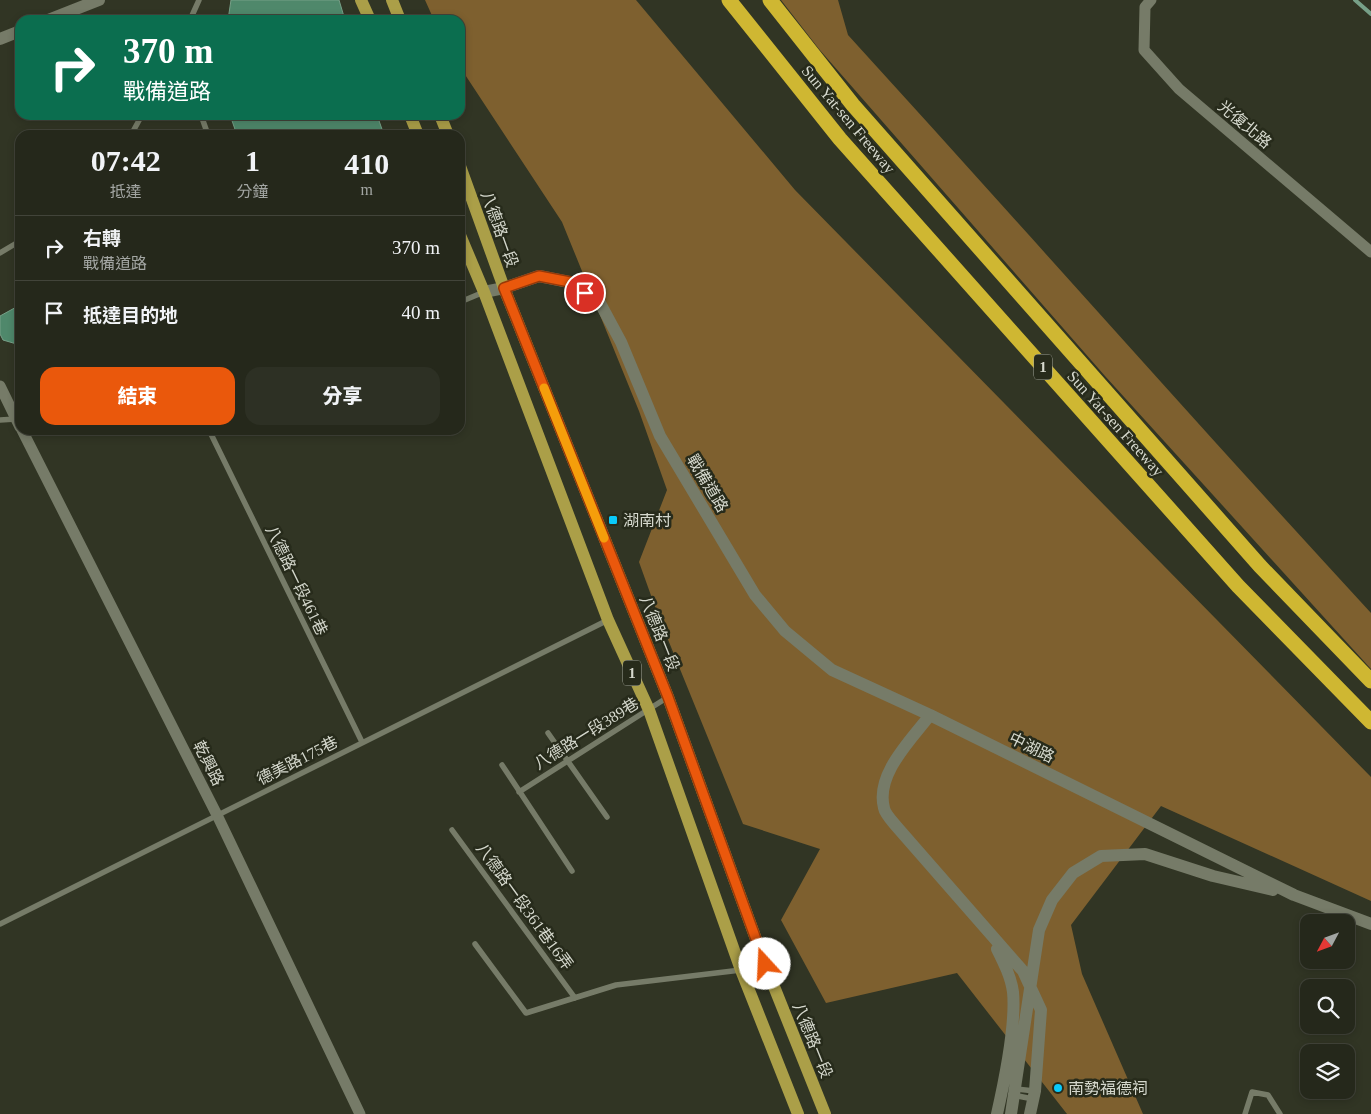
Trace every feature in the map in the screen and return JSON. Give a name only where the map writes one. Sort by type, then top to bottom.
[{"type":"highway","name":"Sun Yat-sen Freeway","points":[[729,0],[853,154],[1238,586],[1371,722]]},
{"type":"highway","name":"Sun Yat-sen Freeway","points":[[770,0],[852,105],[1260,566],[1371,680]]},
{"type":"main road","points":[[361,0],[368,15]]},
{"type":"main road","points":[[392,0],[398,15]]},
{"type":"main road","name":"八德路一段","points":[[465,180],[504,288],[668,697],[765,964],[826,1114]]},
{"type":"main road","name":"1","points":[[465,247],[484,292],[608,620],[649,710],[741,970],[798,1114]]},
{"type":"street","points":[[61,15],[99,0]]},
{"type":"street","name":"光復北路","points":[[1151,0],[1145,7],[1144,50],[1186,95],[1371,252]]},
{"type":"street","points":[[0,39],[15,33]]},
{"type":"street","name":"戰備道路","points":[[484,292],[504,288],[539,276],[570,282],[600,303],[622,342],[660,436],[755,595],[785,631],[832,670],[930,715]]},
{"type":"street","points":[[0,386],[15,417]]},
{"type":"street","name":"乾興路","points":[[25,435],[218,817],[360,1114]]},
{"type":"street","points":[[930,715],[890,770],[883,789],[884,809],[897,827],[992,938],[1023,971],[1041,1010],[1034,1095],[1030,1114]]},
{"type":"street","name":"中湖路","points":[[930,715],[1294,895],[1371,924]]},
{"type":"street","points":[[1011,1114],[1039,930],[1052,900],[1073,873],[1101,856],[1145,854],[1213,876],[1294,895]]},
{"type":"street","points":[[992,938],[1008,971],[1013,993],[1002,1090],[997,1114]]},
{"type":"lane","points":[[192,15],[199,0]]},
{"type":"lane","points":[[0,254],[15,244]]},
{"type":"lane","points":[[465,300],[484,292]]},
{"type":"lane","points":[[0,420],[15,422]]},
{"type":"lane","name":"八德路一段461巷","points":[[212,435],[362,742]]},
{"type":"lane","name":"德美路175巷","points":[[0,924],[218,817],[362,742],[608,620]]},
{"type":"lane","name":"八德路一段389巷","points":[[519,792],[668,697]]},
{"type":"lane","points":[[548,733],[607,817]]},
{"type":"lane","points":[[502,765],[572,871]]},
{"type":"lane","name":"八德路一段361巷16弄","points":[[452,830],[575,998]]},
{"type":"lane","points":[[475,944],[526,1013],[616,985],[741,970],[765,964]]},
{"type":"lane","points":[[1002,1090],[1034,1095]]},
{"type":"lane","points":[[1245,1114],[1252,1092],[1268,1095],[1280,1114]]},
{"type":"shaded area","points":[[231,0],[339,0],[344,15],[229,15]]},
{"type":"shaded area","points":[[425,0],[636,0],[795,190],[1371,777],[1371,901],[1161,806],[1071,925],[1082,974],[1143,1114],[1067,1114],[957,973],[826,1003],[781,920],[820,849],[743,824],[658,615],[639,562],[667,490],[639,411],[562,222],[465,75],[465,15],[432,15]]},
{"type":"shaded area","points":[[781,0],[838,0],[848,35],[1371,613],[1371,669],[1105,376],[819,49]]},
{"type":"shaded area","points":[[232,120],[379,120],[382,130],[235,130]]},
{"type":"shaded area","points":[[15,308],[15,344],[3,340],[0,334],[0,316]]},
{"type":"waterway","points":[[1355,0],[1371,14]]},
{"type":"slow traffic","points":[[544,388],[604,538]]},
{"type":"place","name":"湖南村","points":[[613,520]]},
{"type":"place","name":"南勢福德祠","points":[[1058,1088]]},
{"type":"route","points":[[585,293],[570,282],[539,276],[504,288],[668,697],[765,964]]}]
